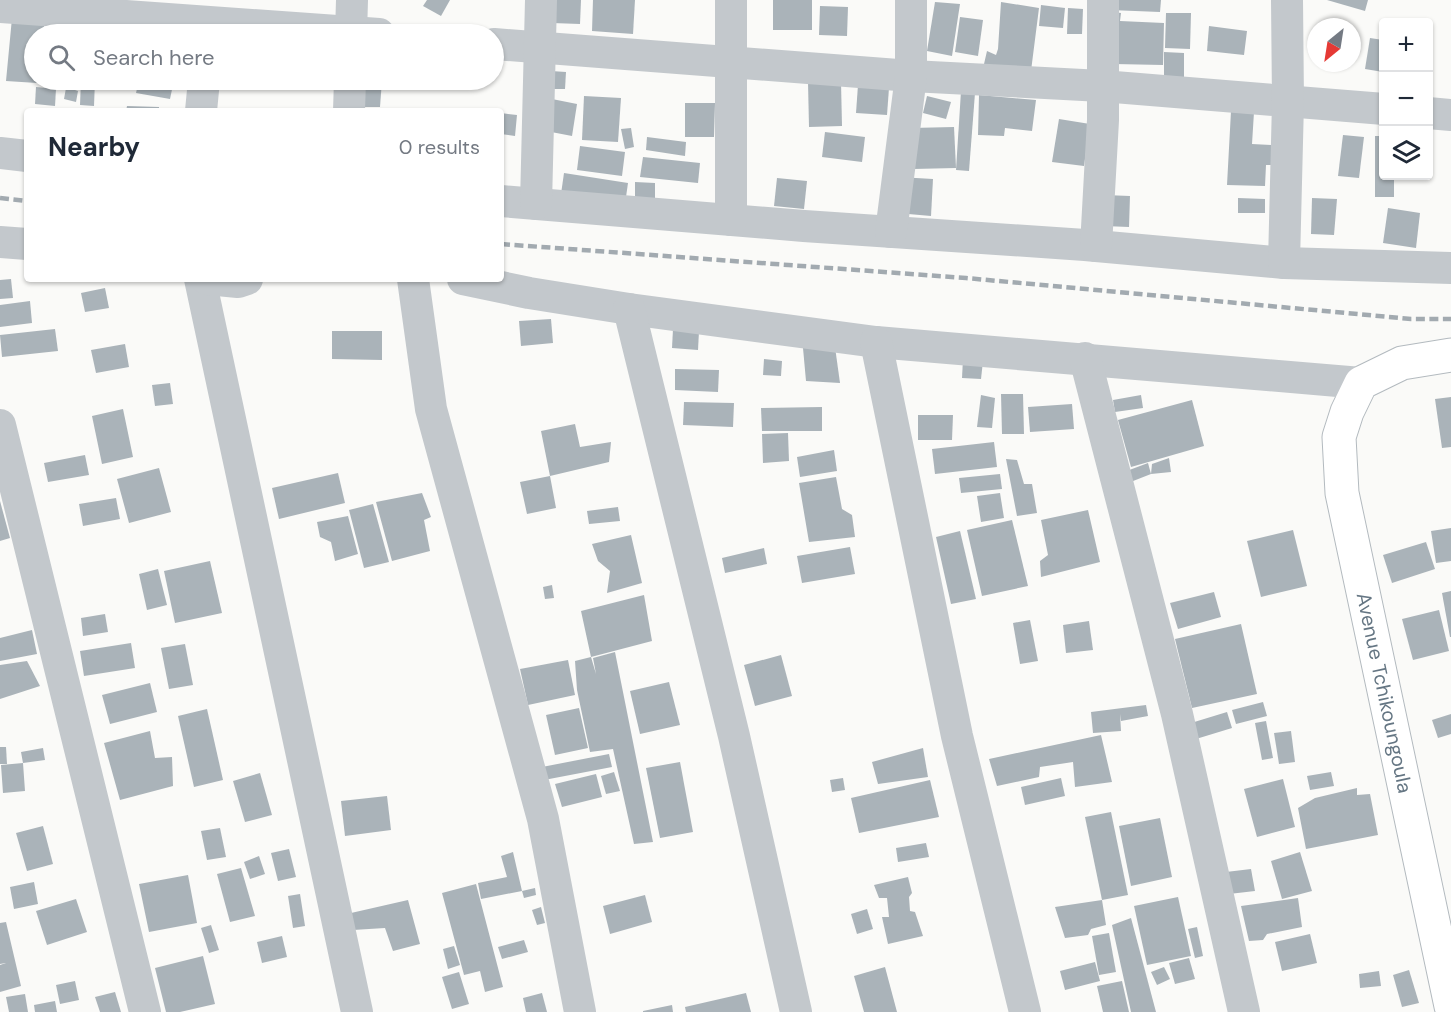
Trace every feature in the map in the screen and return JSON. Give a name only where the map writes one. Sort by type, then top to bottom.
[{"type":"street","points":[[352,0],[358,24]]},
{"type":"street","points":[[536,204],[541,0]]},
{"type":"street","points":[[731,0],[731,220]]},
{"type":"street","points":[[891,232],[911,76],[911,0]]},
{"type":"street","points":[[1096,246],[1103,120],[1103,0]]},
{"type":"street","points":[[1284,263],[1288,102],[1287,0]]},
{"type":"street","points":[[0,7],[162,9],[196,24]]},
{"type":"street","points":[[504,45],[911,76],[1102,86],[1379,109]]},
{"type":"street","points":[[201,108],[203,90]]},
{"type":"street","points":[[349,108],[350,90]]},
{"type":"street","points":[[1433,113],[1451,114]]},
{"type":"street","points":[[0,153],[24,156]]},
{"type":"street","points":[[504,201],[1096,246],[1284,263],[1451,268]]},
{"type":"street","points":[[0,242],[24,244]]},
{"type":"street","points":[[201,282],[357,1012]]},
{"type":"street","points":[[413,282],[431,409],[543,819],[580,1012]]},
{"type":"street","points":[[480,282],[630,309],[876,342],[1361,383],[1402,363],[1451,355]]},
{"type":"street","points":[[630,309],[734,736],[796,1012]]},
{"type":"street","points":[[876,342],[957,736],[1025,1012]]},
{"type":"street","points":[[1085,358],[1177,714],[1244,1012]]},
{"type":"street","name":"Avenue Tchikoungoula","points":[[1361,383],[1347,412],[1339,437],[1342,493],[1451,1006]]},
{"type":"street","points":[[0,425],[145,1012]]},
{"type":"building","points":[[427,0],[450,0],[441,16],[423,6]]},
{"type":"building","points":[[553,0],[581,0],[580,24],[552,23]]},
{"type":"building","points":[[593,0],[635,0],[633,34],[592,31]]},
{"type":"building","points":[[773,0],[812,0],[812,30],[773,30]]},
{"type":"building","points":[[1110,0],[1161,0],[1160,12],[1110,10]]},
{"type":"building","points":[[1327,0],[1368,0],[1365,11]]},
{"type":"building","points":[[935,2],[960,4],[952,56],[927,51]]},
{"type":"building","points":[[1001,2],[1039,8],[1031,71],[984,64],[987,51],[996,55],[998,49]]},
{"type":"building","points":[[1041,5],[1065,8],[1063,28],[1039,26]]},
{"type":"building","points":[[820,6],[848,7],[847,36],[819,35]]},
{"type":"building","points":[[1068,8],[1083,9],[1082,34],[1067,34]]},
{"type":"building","points":[[1105,11],[1121,13],[1120,21],[1164,23],[1163,65],[1114,64]]},
{"type":"building","points":[[1166,13],[1191,13],[1190,49],[1165,48]]},
{"type":"building","points":[[960,17],[983,20],[978,56],[955,52]]},
{"type":"building","points":[[12,18],[45,21],[45,24],[24,24],[24,82],[6,81]]},
{"type":"building","points":[[1209,26],[1247,31],[1244,55],[1207,51]]},
{"type":"building","points":[[1370,38],[1379,39],[1379,71],[1365,69]]},
{"type":"building","points":[[1164,52],[1184,53],[1184,77],[1164,77]]},
{"type":"building","points":[[551,71],[566,72],[565,89],[551,89]]},
{"type":"building","points":[[808,82],[841,82],[842,126],[809,127]]},
{"type":"building","points":[[858,85],[889,88],[887,115],[856,113]]},
{"type":"building","points":[[36,90],[56,90],[55,106],[35,104]]},
{"type":"building","points":[[66,90],[78,91],[76,102],[64,99]]},
{"type":"building","points":[[81,90],[95,90],[94,106],[80,105]]},
{"type":"building","points":[[137,90],[172,90],[170,99],[136,93]]},
{"type":"building","points":[[364,90],[381,90],[380,107],[363,107]]},
{"type":"building","points":[[961,91],[975,93],[969,171],[956,170]]},
{"type":"building","points":[[979,95],[1036,100],[1032,131],[1005,128],[1004,136],[978,135]]},
{"type":"building","points":[[584,96],[621,98],[618,142],[582,140]]},
{"type":"building","points":[[927,96],[951,102],[946,119],[923,113]]},
{"type":"building","points":[[552,99],[577,104],[572,136],[546,131]]},
{"type":"building","points":[[685,103],[715,103],[714,137],[685,137]]},
{"type":"building","points":[[127,106],[159,107],[159,108],[127,108]]},
{"type":"building","points":[[1231,111],[1254,112],[1252,144],[1271,145],[1271,165],[1266,165],[1265,186],[1227,185]]},
{"type":"building","points":[[504,113],[517,115],[515,136],[504,134]]},
{"type":"building","points":[[1059,119],[1090,124],[1084,166],[1052,162]]},
{"type":"building","points":[[954,127],[956,168],[913,169],[911,128]]},
{"type":"building","points":[[631,128],[634,147],[625,149],[621,129]]},
{"type":"building","points":[[825,132],[865,137],[862,162],[822,157]]},
{"type":"building","points":[[1343,135],[1364,137],[1359,178],[1338,176]]},
{"type":"building","points":[[1375,136],[1379,136],[1379,180],[1394,180],[1394,197],[1375,197]]},
{"type":"building","points":[[647,137],[686,142],[685,156],[646,150]]},
{"type":"building","points":[[580,146],[625,152],[622,176],[577,170]]},
{"type":"building","points":[[643,157],[700,163],[698,183],[640,177]]},
{"type":"building","points":[[564,173],[628,183],[625,204],[561,194]]},
{"type":"building","points":[[899,177],[933,179],[931,216],[897,213]]},
{"type":"building","points":[[777,178],[807,181],[804,209],[774,206]]},
{"type":"building","points":[[635,182],[655,183],[655,208],[635,207]]},
{"type":"building","points":[[1105,195],[1130,196],[1129,227],[1104,226]]},
{"type":"building","points":[[1238,198],[1265,199],[1265,213],[1238,213]]},
{"type":"building","points":[[1312,198],[1337,199],[1334,235],[1311,234]]},
{"type":"building","points":[[1388,208],[1420,213],[1416,248],[1383,243]]},
{"type":"building","points":[[11,279],[13,298],[0,299],[0,280]]},
{"type":"building","points":[[105,288],[109,308],[85,312],[81,293]]},
{"type":"building","points":[[30,301],[32,323],[0,327],[0,305]]},
{"type":"building","points":[[551,319],[553,343],[521,346],[519,321]]},
{"type":"building","points":[[55,329],[58,351],[2,357],[0,335]]},
{"type":"building","points":[[673,329],[699,331],[698,350],[672,348]]},
{"type":"building","points":[[332,331],[382,331],[382,360],[332,359]]},
{"type":"building","points":[[125,344],[129,367],[96,373],[91,350]]},
{"type":"building","points":[[835,347],[840,383],[806,381],[803,348]]},
{"type":"building","points":[[764,359],[782,361],[781,376],[763,375]]},
{"type":"building","points":[[963,359],[983,361],[981,379],[962,378]]},
{"type":"building","points":[[675,369],[719,370],[718,392],[675,390]]},
{"type":"building","points":[[170,383],[173,404],[155,406],[152,385]]},
{"type":"building","points":[[1001,394],[1023,394],[1024,434],[1002,434]]},
{"type":"building","points":[[981,395],[995,398],[992,428],[977,427]]},
{"type":"building","points":[[1141,395],[1143,408],[1115,412],[1113,400]]},
{"type":"building","points":[[1451,397],[1451,447],[1442,448],[1435,399]]},
{"type":"building","points":[[1192,400],[1204,446],[1131,467],[1118,420]]},
{"type":"building","points":[[684,402],[734,403],[733,427],[683,425]]},
{"type":"building","points":[[1072,404],[1074,429],[1030,432],[1028,407]]},
{"type":"building","points":[[822,407],[822,431],[762,431],[761,408]]},
{"type":"building","points":[[123,409],[133,457],[102,464],[92,416]]},
{"type":"building","points":[[918,415],[953,415],[952,440],[918,440]]},
{"type":"building","points":[[575,424],[580,447],[611,442],[609,462],[550,476],[541,431]]},
{"type":"building","points":[[788,433],[789,461],[763,463],[762,434]]},
{"type":"building","points":[[994,442],[997,467],[935,474],[932,449]]},
{"type":"building","points":[[834,450],[837,471],[800,477],[797,457]]},
{"type":"building","points":[[85,455],[89,475],[48,482],[44,463]]},
{"type":"building","points":[[1169,458],[1171,472],[1151,474],[1152,464]]},
{"type":"building","points":[[1006,459],[1017,460],[1024,484],[1032,484],[1037,513],[1017,516]]},
{"type":"building","points":[[1148,463],[1151,474],[1128,483],[1124,472]]},
{"type":"building","points":[[159,468],[171,512],[129,523],[117,479]]},
{"type":"building","points":[[338,473],[345,503],[279,519],[272,488]]},
{"type":"building","points":[[1000,474],[1002,489],[961,493],[959,478]]},
{"type":"building","points":[[550,476],[556,508],[527,514],[520,482]]},
{"type":"building","points":[[836,477],[842,509],[852,515],[855,537],[809,542],[799,483]]},
{"type":"building","points":[[422,493],[431,517],[424,520],[430,551],[392,561],[376,502]]},
{"type":"building","points":[[1000,493],[1004,518],[981,522],[977,496]]},
{"type":"building","points":[[116,498],[120,519],[83,526],[79,504]]},
{"type":"building","points":[[0,501],[10,538],[0,541]]},
{"type":"building","points":[[373,504],[389,562],[364,568],[349,510]]},
{"type":"building","points":[[618,507],[620,521],[589,524],[587,511]]},
{"type":"building","points":[[1088,510],[1100,562],[1041,577],[1040,561],[1048,555],[1041,520]]},
{"type":"building","points":[[348,516],[358,554],[335,561],[331,542],[320,537],[317,522]]},
{"type":"building","points":[[1012,520],[1028,586],[982,596],[967,530]]},
{"type":"building","points":[[1451,528],[1451,561],[1436,563],[1431,531]]},
{"type":"building","points":[[1293,530],[1307,586],[1261,597],[1247,541]]},
{"type":"building","points":[[960,531],[976,599],[951,604],[936,537]]},
{"type":"building","points":[[631,535],[642,583],[607,593],[610,571],[598,561],[592,544]]},
{"type":"building","points":[[1426,542],[1435,569],[1392,583],[1383,555]]},
{"type":"building","points":[[850,547],[855,574],[802,583],[797,556]]},
{"type":"building","points":[[764,548],[767,564],[725,573],[722,558]]},
{"type":"building","points":[[210,561],[222,613],[175,623],[164,571]]},
{"type":"building","points":[[158,569],[167,605],[147,610],[139,574]]},
{"type":"building","points":[[552,585],[554,598],[545,599],[543,587]]},
{"type":"building","points":[[1451,591],[1451,637],[1450,637],[1442,593]]},
{"type":"building","points":[[1214,592],[1221,617],[1178,629],[1170,603]]},
{"type":"building","points":[[644,595],[652,641],[591,657],[581,611]]},
{"type":"building","points":[[1439,610],[1449,651],[1413,660],[1402,619]]},
{"type":"building","points":[[105,614],[108,632],[83,636],[81,618]]},
{"type":"building","points":[[1030,620],[1038,661],[1020,664],[1013,623]]},
{"type":"building","points":[[1089,621],[1093,650],[1066,653],[1063,625]]},
{"type":"building","points":[[1241,624],[1257,694],[1192,708],[1175,639]]},
{"type":"building","points":[[32,630],[37,654],[0,661],[0,638]]},
{"type":"building","points":[[131,643],[135,668],[84,676],[80,651]]},
{"type":"building","points":[[185,644],[193,685],[169,689],[161,648]]},
{"type":"building","points":[[615,652],[653,842],[634,844],[613,749],[590,752],[577,690],[575,661],[591,657],[596,674],[593,658]]},
{"type":"building","points":[[781,655],[792,696],[755,706],[744,665]]},
{"type":"building","points":[[568,660],[575,695],[528,705],[520,669]]},
{"type":"building","points":[[27,661],[40,686],[0,699],[0,665]]},
{"type":"building","points":[[669,682],[680,725],[640,734],[630,691]]},
{"type":"building","points":[[150,683],[157,712],[110,724],[102,695]]},
{"type":"building","points":[[1263,702],[1267,716],[1236,724],[1232,710]]},
{"type":"building","points":[[1146,705],[1148,716],[1121,721],[1120,714],[1121,731],[1093,733],[1091,712]]},
{"type":"building","points":[[579,708],[588,748],[555,755],[546,715]]},
{"type":"building","points":[[207,709],[223,780],[194,787],[178,716]]},
{"type":"building","points":[[1227,712],[1232,728],[1196,739],[1191,723]]},
{"type":"building","points":[[1451,714],[1451,734],[1438,738],[1432,720]]},
{"type":"building","points":[[1266,721],[1273,758],[1262,760],[1255,723]]},
{"type":"building","points":[[150,731],[155,758],[172,757],[173,786],[120,800],[104,743]]},
{"type":"building","points":[[1291,731],[1295,762],[1279,764],[1274,733]]},
{"type":"building","points":[[1101,735],[1112,782],[1075,787],[1073,762],[1040,767],[1039,777],[997,786],[989,759]]},
{"type":"building","points":[[0,747],[6,747],[7,764],[0,764]]},
{"type":"building","points":[[43,748],[45,760],[23,763],[21,752]]},
{"type":"building","points":[[923,748],[928,777],[878,784],[872,762]]},
{"type":"building","points":[[609,754],[612,767],[544,780],[542,767]]},
{"type":"building","points":[[680,762],[693,832],[660,838],[646,768]]},
{"type":"building","points":[[23,763],[25,791],[3,793],[1,765]]},
{"type":"building","points":[[614,772],[620,791],[606,794],[601,776]]},
{"type":"building","points":[[1331,772],[1334,786],[1310,790],[1307,776]]},
{"type":"building","points":[[260,773],[272,815],[245,822],[233,781]]},
{"type":"building","points":[[596,774],[602,797],[562,807],[555,784]]},
{"type":"building","points":[[843,778],[845,790],[832,792],[830,780]]},
{"type":"building","points":[[1061,778],[1065,796],[1025,805],[1021,787]]},
{"type":"building","points":[[1283,779],[1295,827],[1257,837],[1244,789]]},
{"type":"building","points":[[930,780],[939,817],[859,833],[851,798]]},
{"type":"building","points":[[1357,788],[1357,795],[1370,794],[1378,835],[1306,849],[1298,808],[1315,798]]},
{"type":"building","points":[[387,796],[391,830],[345,836],[341,801]]},
{"type":"building","points":[[1111,812],[1128,895],[1102,900],[1085,817]]},
{"type":"building","points":[[1160,818],[1172,877],[1131,886],[1119,826]]},
{"type":"building","points":[[43,826],[53,864],[27,871],[16,833]]},
{"type":"building","points":[[220,828],[226,857],[207,860],[201,831]]},
{"type":"building","points":[[926,843],[929,857],[898,862],[896,848]]},
{"type":"building","points":[[289,849],[296,877],[278,881],[271,853]]},
{"type":"building","points":[[513,852],[522,891],[481,899],[478,883],[507,877],[501,856]]},
{"type":"building","points":[[1300,852],[1312,891],[1282,899],[1271,861]]},
{"type":"building","points":[[259,856],[265,874],[250,879],[244,862]]},
{"type":"building","points":[[241,868],[255,916],[230,922],[217,874]]},
{"type":"building","points":[[1251,869],[1255,891],[1229,894],[1226,872]]},
{"type":"building","points":[[188,875],[197,923],[149,932],[139,884]]},
{"type":"building","points":[[908,877],[912,893],[909,897],[910,911],[915,912],[923,936],[888,944],[882,917],[889,917],[887,898],[879,898],[874,885]]},
{"type":"building","points":[[34,882],[38,904],[14,909],[10,887]]},
{"type":"building","points":[[476,884],[503,987],[485,992],[480,971],[464,975],[442,893]]},
{"type":"building","points":[[535,888],[536,895],[524,898],[522,891]]},
{"type":"building","points":[[300,894],[305,926],[293,928],[288,896]]},
{"type":"building","points":[[645,895],[652,922],[610,934],[603,906]]},
{"type":"building","points":[[1178,897],[1191,956],[1147,965],[1134,906]]},
{"type":"building","points":[[1298,898],[1302,927],[1267,934],[1263,940],[1249,941],[1241,906]]},
{"type":"building","points":[[76,899],[87,932],[47,945],[36,911]]},
{"type":"building","points":[[408,900],[420,944],[393,951],[385,928],[353,930],[351,913]]},
{"type":"building","points":[[1102,900],[1106,925],[1091,929],[1088,935],[1065,938],[1055,907]]},
{"type":"building","points":[[541,907],[545,923],[537,925],[532,910]]},
{"type":"building","points":[[867,909],[873,929],[857,934],[851,914]]},
{"type":"building","points":[[1131,918],[1156,1012],[1131,1012],[1112,925]]},
{"type":"building","points":[[6,922],[21,986],[0,992],[0,965],[6,963],[0,964],[0,923]]},
{"type":"building","points":[[211,925],[219,950],[209,953],[201,928]]},
{"type":"building","points":[[1197,927],[1203,956],[1195,958],[1188,929]]},
{"type":"building","points":[[1109,933],[1116,972],[1099,975],[1092,936]]},
{"type":"building","points":[[1310,934],[1317,963],[1282,971],[1275,942]]},
{"type":"building","points":[[282,936],[287,957],[262,963],[257,942]]},
{"type":"building","points":[[524,940],[528,952],[502,959],[498,947]]},
{"type":"building","points":[[454,946],[460,965],[448,969],[443,949]]},
{"type":"building","points":[[203,956],[215,1004],[180,1012],[166,1012],[155,968]]},
{"type":"building","points":[[1189,958],[1195,979],[1175,984],[1169,963]]},
{"type":"building","points":[[1095,962],[1100,981],[1065,990],[1060,971]]},
{"type":"building","points":[[885,967],[897,1012],[864,1012],[854,976]]},
{"type":"building","points":[[1164,967],[1170,979],[1157,985],[1151,972]]},
{"type":"building","points":[[1409,970],[1419,1003],[1402,1007],[1393,975]]},
{"type":"building","points":[[1379,971],[1381,986],[1360,988],[1359,974]]},
{"type":"building","points":[[459,972],[469,1004],[452,1009],[442,977]]},
{"type":"building","points":[[75,981],[79,1000],[60,1004],[56,985]]},
{"type":"building","points":[[1122,981],[1129,1012],[1103,1012],[1097,986]]},
{"type":"building","points":[[115,992],[121,1012],[100,1012],[95,997]]},
{"type":"building","points":[[542,993],[547,1012],[526,1012],[523,998]]},
{"type":"building","points":[[746,993],[751,1012],[686,1012],[685,1007]]},
{"type":"building","points":[[25,994],[28,1012],[9,1012],[6,997]]},
{"type":"building","points":[[55,1001],[57,1012],[35,1012],[34,1005]]},
{"type":"building","points":[[672,1005],[673,1012],[643,1012],[643,1011]]},
{"type":"railway","points":[[0,198],[24,201]]},
{"type":"railway","points":[[504,244],[966,278],[1411,319],[1451,319]]}]
